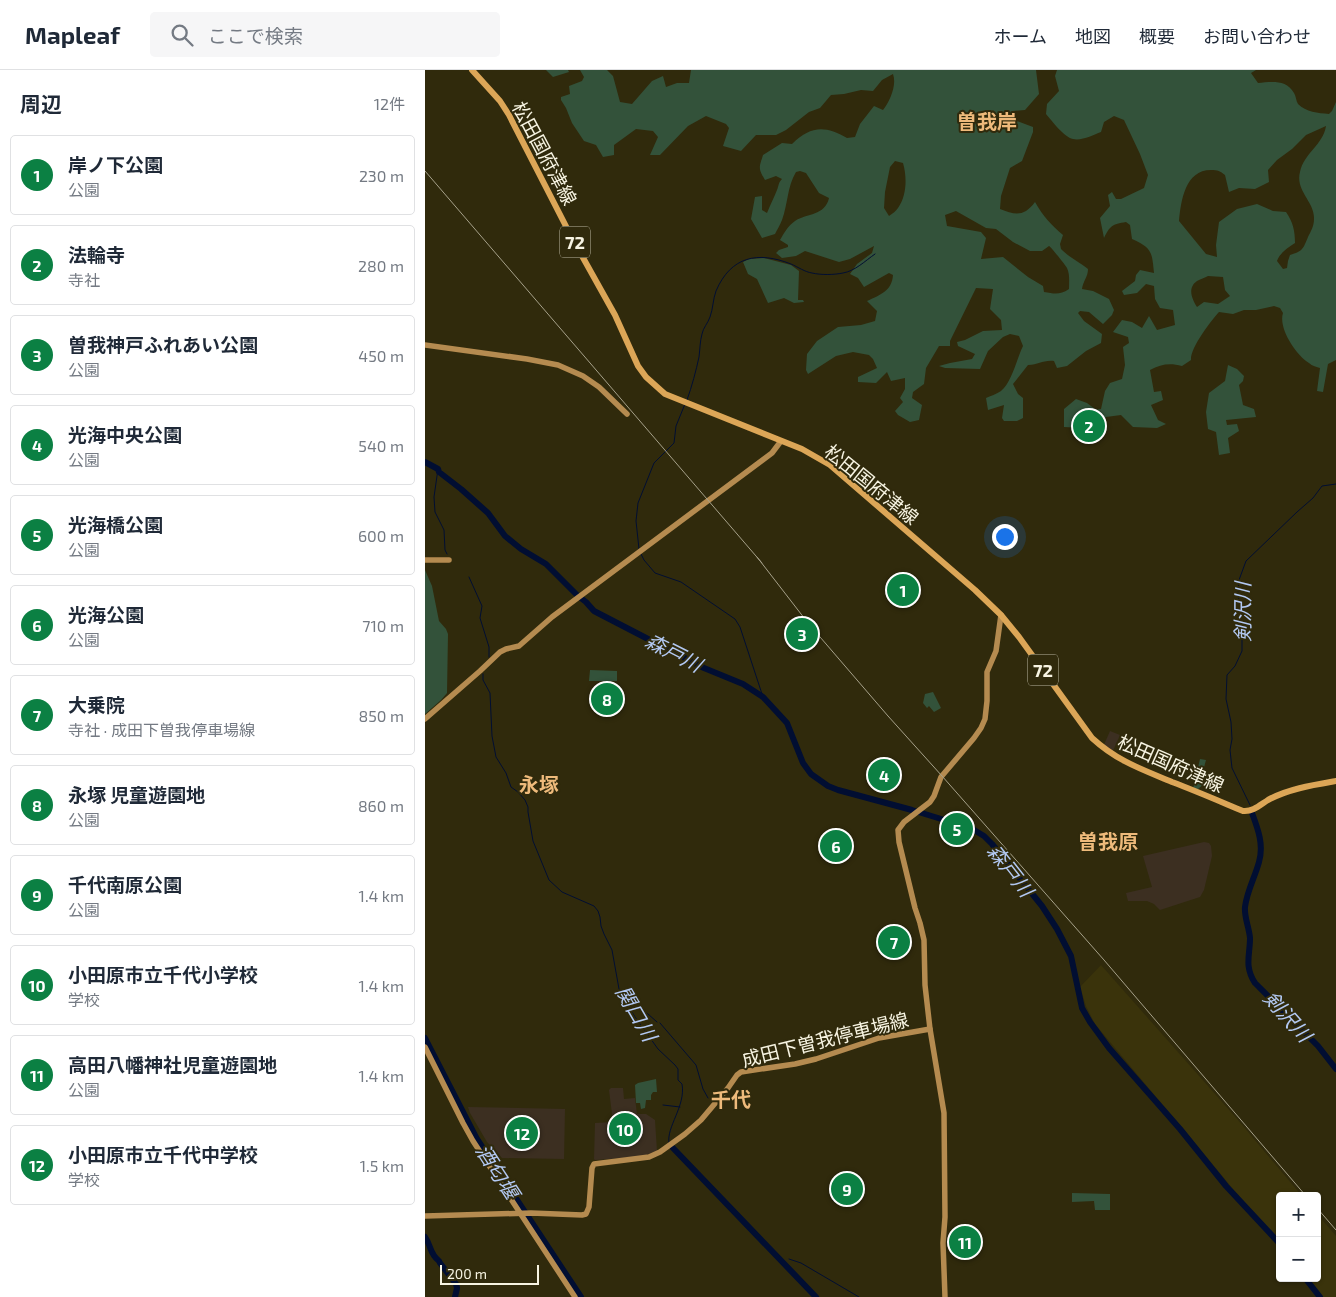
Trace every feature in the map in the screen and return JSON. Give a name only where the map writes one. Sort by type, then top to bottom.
[{"type":"main road","name":"松田国府津線","points":[[473,71],[500,101],[509,115],[572,238],[615,315],[638,366],[646,377],[660,390],[686,403],[813,454],[830,465],[1001,615],[1092,738],[1106,751],[1140,770],[1243,811],[1248,811],[1280,794],[1292,790],[1336,781]]},
{"type":"street","points":[[425,345],[558,365],[583,376],[599,386],[627,414]]},
{"type":"street","points":[[425,719],[501,652],[519,646],[538,628],[772,453],[781,441]]},
{"type":"street","points":[[425,560],[449,560]]},
{"type":"street","name":"成田下曽我停車場線","points":[[521,1214],[586,1214],[589,1207],[592,1168],[594,1164],[649,1157],[661,1152],[701,1120],[741,1072],[795,1064],[879,1038],[930,1029],[925,985],[923,940],[898,836],[899,826],[930,802],[941,777],[975,738],[985,718],[987,672],[996,651],[1001,615]]},
{"type":"street","points":[[930,1029],[944,1113],[945,1217],[943,1243],[945,1297]]},
{"type":"street","points":[[425,1047],[463,1123],[575,1297]]},
{"type":"street","points":[[425,1216],[521,1214]]},
{"type":"shaded area","points":[[1110,731],[1120,735],[1112,753],[1103,747]]},
{"type":"shaded area","points":[[1204,842],[1209,843],[1211,846],[1212,856],[1204,890],[1200,897],[1160,910],[1154,904],[1147,901],[1128,901],[1126,893],[1152,887],[1143,856]]},
{"type":"shaded area","points":[[1101,965],[1238,1120],[1299,1192],[1276,1192],[1276,1240],[1095,1024],[1086,1006],[1080,987]]},
{"type":"shaded area","points":[[611,1088],[623,1088],[624,1099],[635,1098],[637,1114],[646,1114],[655,1120],[657,1151],[628,1158],[594,1159],[595,1123],[613,1122],[609,1090]]},
{"type":"shaded area","points":[[468,1107],[565,1109],[564,1159],[502,1158],[487,1142]]},
{"type":"shaded area","points":[[1321,1219],[1336,1236],[1336,1297],[1323,1297],[1311,1282],[1321,1282]]},
{"type":"green space","points":[[546,70],[568,70],[569,72],[553,77]]},
{"type":"green space","points":[[580,70],[607,70],[613,76],[620,102],[632,104],[652,81],[663,76],[666,87],[677,83],[689,83],[691,70],[1036,70],[1039,94],[1025,110],[1013,111],[1017,121],[1033,127],[1033,132],[1022,161],[1010,168],[1001,196],[1000,209],[1010,213],[1019,213],[1027,210],[1035,202],[1047,220],[1063,235],[1060,244],[1061,249],[1088,269],[1082,289],[1093,291],[1109,299],[1114,310],[1112,315],[1103,324],[1089,312],[1080,311],[1078,313],[1084,321],[1102,334],[1101,343],[1086,351],[1067,366],[1057,368],[1054,361],[1028,365],[1013,384],[1018,394],[1023,398],[1023,418],[1017,421],[1004,421],[1002,418],[1004,405],[988,410],[986,398],[1001,391],[1008,382],[1023,346],[1019,336],[1010,334],[1003,337],[988,351],[980,369],[945,368],[939,366],[972,359],[975,354],[958,346],[957,342],[983,331],[1002,330],[1001,320],[990,309],[993,289],[976,288],[950,341],[950,346],[939,346],[926,368],[924,384],[913,392],[912,398],[922,405],[919,420],[910,422],[895,411],[903,402],[900,398],[905,389],[905,378],[891,381],[887,372],[876,383],[858,382],[858,377],[877,368],[869,355],[853,352],[836,356],[808,374],[806,370],[807,354],[817,341],[838,327],[861,325],[875,321],[877,311],[867,301],[888,289],[893,275],[889,273],[864,287],[858,278],[850,274],[857,264],[872,253],[874,246],[850,259],[839,262],[805,251],[796,256],[782,258],[776,253],[788,247],[788,245],[780,240],[790,225],[800,218],[820,211],[827,204],[829,198],[819,193],[806,173],[796,172],[791,184],[784,214],[775,234],[762,238],[751,219],[755,197],[762,196],[762,210],[767,213],[782,179],[776,176],[765,180],[760,170],[763,155],[782,143],[792,144],[805,134],[818,129],[832,131],[847,138],[855,137],[860,124],[874,106],[883,110],[886,106],[893,88],[893,74],[882,80],[873,91],[861,90],[831,95],[820,108],[809,112],[786,130],[776,135],[756,135],[741,151],[723,146],[729,128],[726,124],[706,116],[688,126],[660,155],[650,155],[658,137],[653,131],[636,129],[614,145],[614,155],[603,157],[596,145],[584,141],[572,123],[561,100],[561,97],[570,94],[569,86],[582,81],[584,77]],"holes":[[[895,161],[903,163],[905,186],[901,203],[889,216],[884,208],[885,192],[890,167]],[[956,211],[986,228],[996,229],[1013,242],[1030,251],[1042,251],[1049,246],[1067,268],[1069,289],[1057,293],[1044,292],[1043,286],[1028,277],[1003,257],[981,259],[986,238],[981,232],[947,226],[945,215]]]},
{"type":"green space","points":[[1057,70],[1256,70],[1251,73],[1258,83],[1278,82],[1287,85],[1294,93],[1298,104],[1308,110],[1329,114],[1336,102],[1336,360],[1328,364],[1323,392],[1317,391],[1320,368],[1304,359],[1289,341],[1283,326],[1283,313],[1280,308],[1274,306],[1256,310],[1244,310],[1233,314],[1219,312],[1197,342],[1191,360],[1182,366],[1158,366],[1150,370],[1154,392],[1161,391],[1163,400],[1151,405],[1158,420],[1166,424],[1157,428],[1133,427],[1121,415],[1106,417],[1103,422],[1090,419],[1088,410],[1080,414],[1081,421],[1084,422],[1083,428],[1064,427],[1064,409],[1076,399],[1087,403],[1095,409],[1093,410],[1101,409],[1105,391],[1110,383],[1122,379],[1125,365],[1123,347],[1129,343],[1128,337],[1113,332],[1122,320],[1132,322],[1142,328],[1149,316],[1157,330],[1175,325],[1173,310],[1160,308],[1155,299],[1154,286],[1146,284],[1137,293],[1124,295],[1122,291],[1135,281],[1136,275],[1140,270],[1154,273],[1150,252],[1144,245],[1132,239],[1130,225],[1126,222],[1114,225],[1104,238],[1100,218],[1110,206],[1108,195],[1112,192],[1116,199],[1121,199],[1144,188],[1148,175],[1124,120],[1114,116],[1104,122],[1101,132],[1080,139],[1070,138],[1046,114],[1047,104],[1059,91],[1055,76]],"holes":[[[1326,126],[1321,139],[1305,159],[1299,179],[1302,191],[1312,207],[1313,226],[1302,249],[1290,255],[1287,268],[1283,269],[1277,261],[1284,251],[1295,243],[1290,219],[1286,212],[1273,211],[1257,204],[1237,209],[1219,222],[1216,245],[1217,257],[1206,254],[1179,221],[1183,196],[1195,175],[1202,171],[1217,171],[1225,175],[1229,192],[1239,188],[1255,189],[1269,182],[1268,170],[1277,160],[1306,135]],[[1208,276],[1223,277],[1225,290],[1230,296],[1218,304],[1204,302],[1197,307],[1192,297],[1192,287],[1197,281]]]},
{"type":"green space","points":[[764,258],[791,265],[799,271],[798,300],[803,300],[804,302],[794,303],[784,298],[768,303],[757,279],[748,274],[743,262],[749,259]]},
{"type":"green space","points":[[1228,365],[1237,369],[1244,376],[1243,381],[1239,385],[1243,405],[1254,409],[1256,417],[1226,420],[1227,425],[1237,424],[1239,431],[1228,438],[1230,453],[1219,455],[1216,432],[1208,429],[1206,412],[1209,393],[1225,381]]},
{"type":"green space","points":[[425,570],[432,586],[439,621],[448,634],[447,693],[425,714]]},
{"type":"green space","points":[[590,670],[617,671],[617,681],[589,681]]},
{"type":"green space","points":[[933,692],[941,708],[934,712],[923,703],[925,694]]},
{"type":"green space","points":[[1200,759],[1206,760],[1203,771],[1207,772],[1206,776],[1210,777],[1209,782],[1206,782],[1198,791],[1193,789]]},
{"type":"green space","points":[[888,765],[893,772],[893,783],[877,783],[872,778]]},
{"type":"green space","points":[[836,832],[847,851],[835,857],[824,841]]},
{"type":"green space","points":[[656,1079],[657,1092],[653,1092],[651,1100],[646,1100],[645,1108],[641,1109],[640,1103],[636,1103],[635,1085]]},
{"type":"green space","points":[[841,1182],[857,1187],[854,1197],[835,1193]]},
{"type":"green space","points":[[1072,1193],[1110,1194],[1110,1210],[1095,1210],[1094,1201],[1072,1202]]},
{"type":"water","points":[[833,1196],[843,1198],[844,1196],[853,1199],[852,1205],[833,1201]]},
{"type":"waterway","points":[[687,400],[698,362],[701,339],[710,317],[716,291],[729,270],[747,260],[767,258],[791,264],[804,271],[835,274],[852,270],[875,254]]},
{"type":"waterway","points":[[639,549],[636,521],[638,503],[654,463],[674,443],[676,426],[685,404]]},
{"type":"waterway","name":"森戸川","points":[[425,462],[438,469],[439,472],[461,489],[488,513],[505,536],[521,549],[546,564],[594,611],[704,668],[743,684],[763,697],[787,723],[803,763],[811,774],[828,786],[964,826],[984,836],[1042,906],[1057,929],[1071,956],[1082,1008],[1090,1022],[1109,1048],[1180,1129],[1226,1186],[1276,1240]]},
{"type":"waterway","name":"関口川","points":[[438,469],[434,497],[435,512],[444,530],[447,554]]},
{"type":"waterway","name":"剣沢川","points":[[1250,805],[1232,768],[1230,750],[1232,739],[1231,722],[1226,699],[1227,675],[1235,666],[1242,651],[1242,624],[1238,594],[1239,580],[1246,561],[1313,498],[1322,486],[1336,484]]},
{"type":"waterway","points":[[640,552],[655,573],[681,582],[735,619],[740,627],[763,697]]},
{"type":"waterway","name":"関口川","points":[[469,577],[482,606],[480,618],[489,647],[489,657]]},
{"type":"waterway","name":"関口川","points":[[483,674],[483,680],[490,693],[492,736],[496,757],[506,773],[511,787],[525,800],[528,807],[533,841],[549,880],[562,892],[594,906],[598,911],[601,926],[612,950],[619,989],[635,1017],[658,1049],[678,1069],[678,1080],[682,1084],[682,1092],[679,1108],[670,1130],[669,1143]]},
{"type":"waterway","name":"剣沢川","points":[[1252,813],[1261,849],[1259,862],[1247,895],[1245,907],[1250,938],[1248,960],[1250,971],[1255,983],[1318,1046],[1336,1069]]},
{"type":"waterway","points":[[624,997],[629,997],[657,1022]]},
{"type":"waterway","points":[[660,1023],[696,1065],[703,1089],[708,1098]]},
{"type":"waterway","name":"酒匂堰","points":[[425,1038],[477,1139],[581,1297]]},
{"type":"waterway","points":[[663,1105],[680,1107]]},
{"type":"waterway","name":"関口川","points":[[673,1148],[816,1297]]},
{"type":"waterway","points":[[425,1237],[439,1261]]},
{"type":"waterway","points":[[789,1259],[801,1263],[859,1297]]},
{"type":"waterway","points":[[440,1263],[456,1284],[455,1297]]},
{"type":"waterway","name":"森戸川","points":[[1308,1282],[1320,1297]]},
{"type":"railway","points":[[425,171],[762,563]]},
{"type":"railway","points":[[757,557],[808,623],[1104,960],[1303,1192]]},
{"type":"railway","points":[[1321,1213],[1336,1230]]},
{"type":"place","name":"法輪寺","points":[[1089,426]]},
{"type":"place","name":"岸ノ下公園","points":[[903,590]]},
{"type":"place","name":"曽我神戸ふれあい公園","points":[[802,634]]},
{"type":"place","name":"永塚 児童遊園地","points":[[607,699]]},
{"type":"place","name":"光海中央公園","points":[[884,775]]},
{"type":"place","name":"光海橋公園","points":[[957,829]]},
{"type":"place","name":"光海公園","points":[[836,846]]},
{"type":"place","name":"大乗院","points":[[894,942]]},
{"type":"place","name":"小田原市立千代小学校","points":[[625,1129]]},
{"type":"place","name":"小田原市立千代中学校","points":[[522,1133]]},
{"type":"place","name":"千代南原公園","points":[[847,1189]]},
{"type":"place","name":"高田八幡神社児童遊園地","points":[[965,1242]]},
{"type":"district","name":"曽我岸","points":[[987,121]]},
{"type":"district","name":"永塚","points":[[539,784]]},
{"type":"district","name":"曽我原","points":[[1108,841]]},
{"type":"district","name":"千代","points":[[731,1099]]}]
